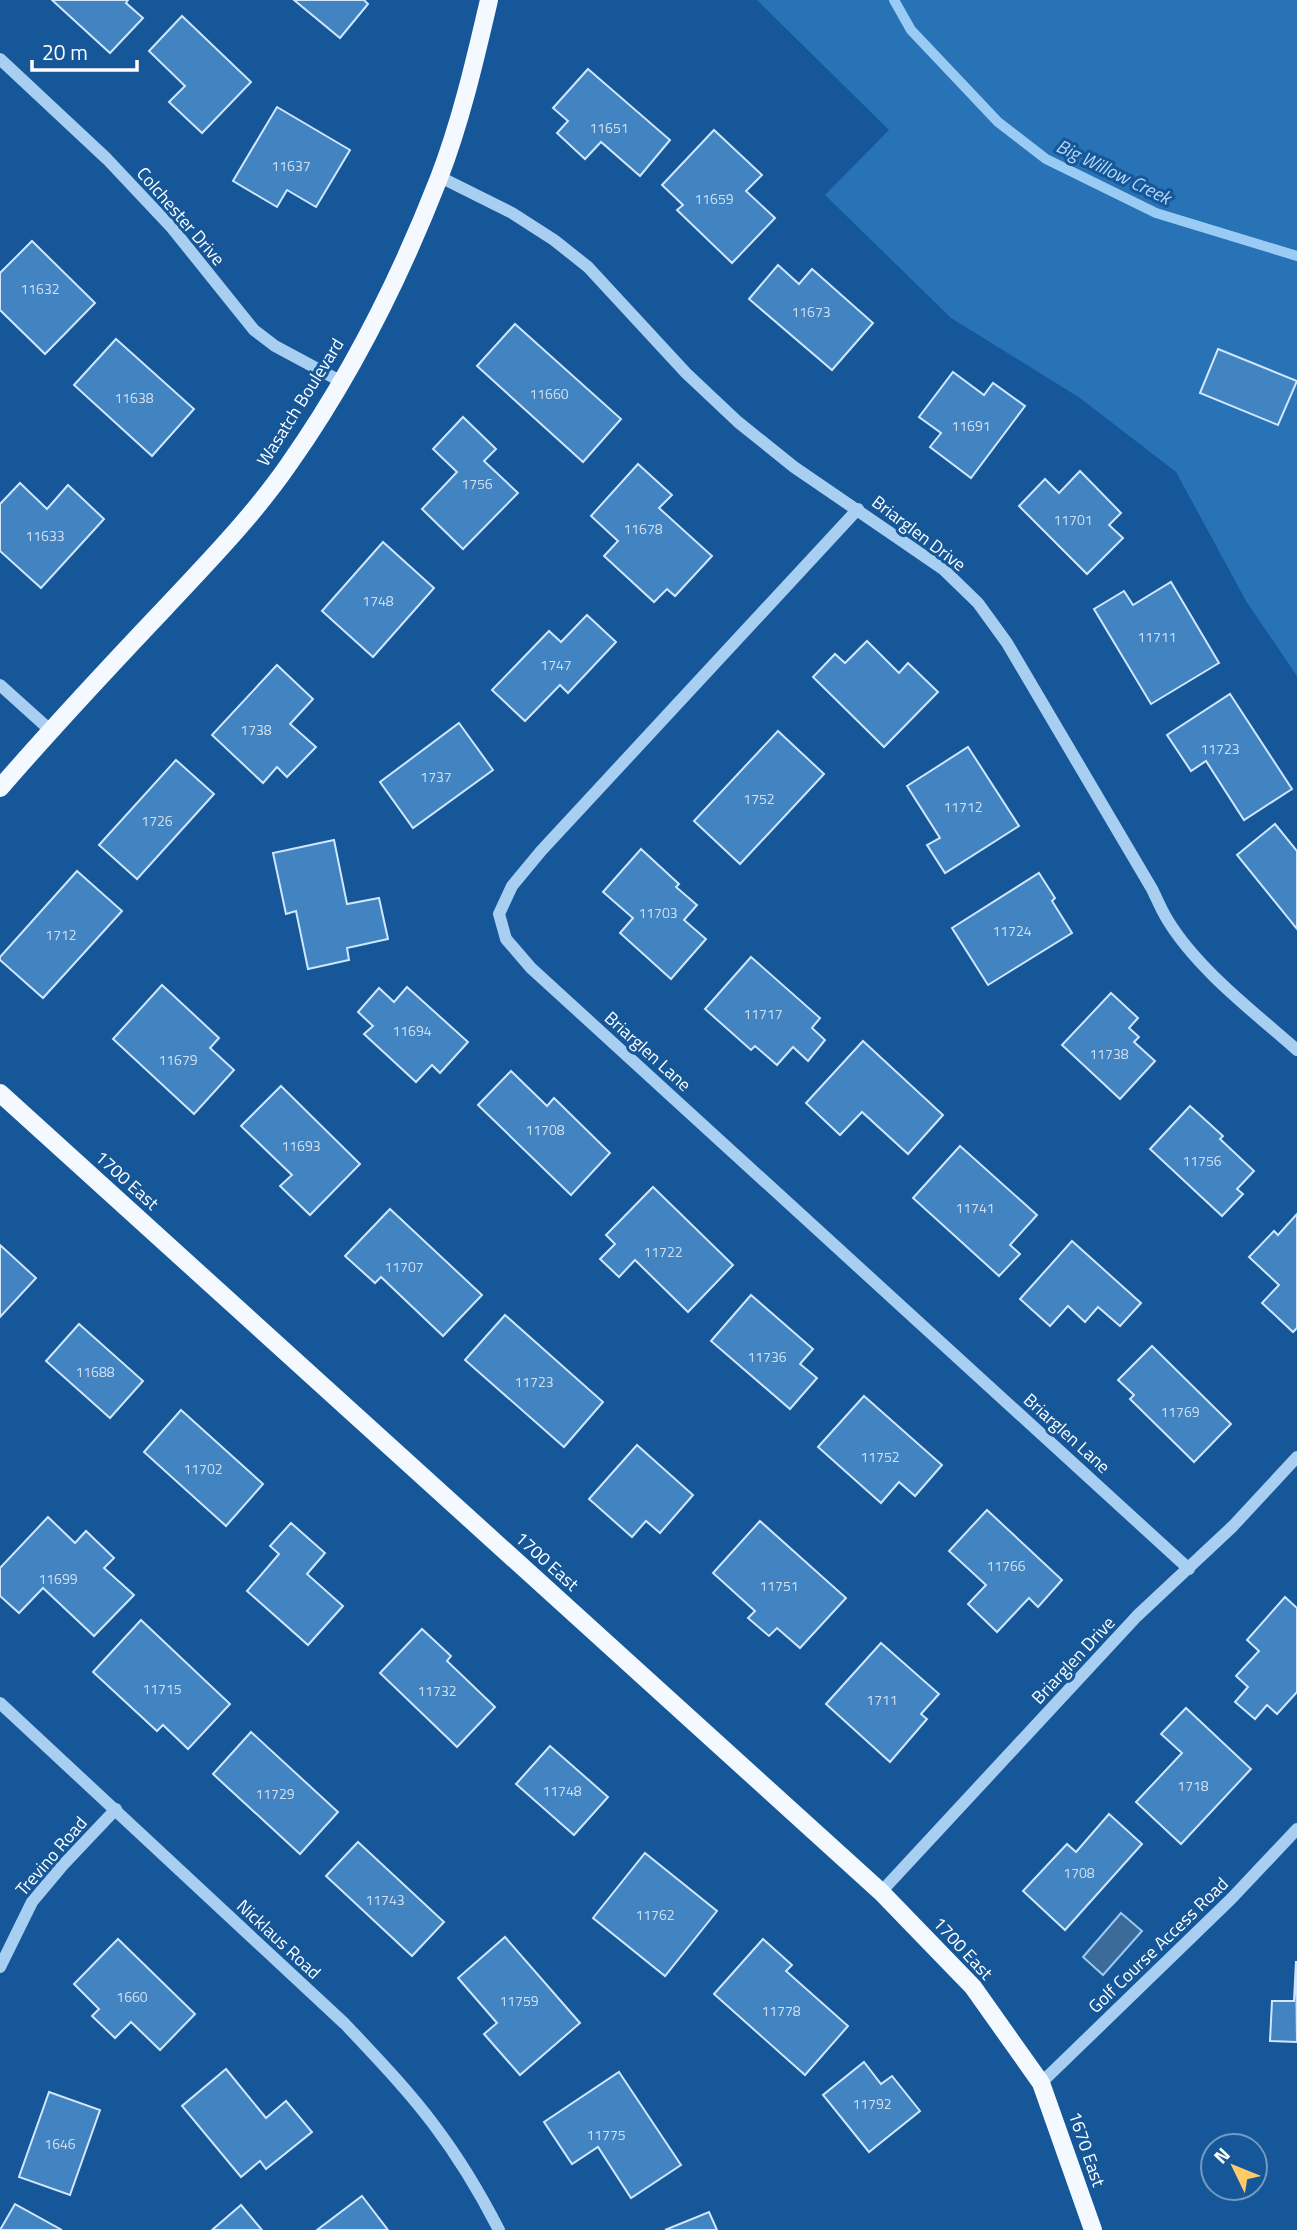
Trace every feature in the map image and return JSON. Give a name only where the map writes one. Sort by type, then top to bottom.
[{"type":"main road","name":"Wasatch Boulevard","points":[[0,788],[50,730],[221,547],[288,465],[342,382],[397,278],[440,177],[489,0]]},
{"type":"main road","name":"1700 East","points":[[0,1093],[881,1892],[973,1987],[1041,2083]]},
{"type":"main road","name":"1670 East","points":[[1041,2083],[1093,2230]]},
{"type":"street","name":"Colchester Drive","points":[[0,60],[107,159],[172,228],[254,330],[275,346],[342,382]]},
{"type":"street","name":"Briarglen Drive","points":[[440,177],[512,213],[554,240],[588,267],[686,373],[738,422],[794,467],[943,569],[978,603],[1007,643],[1167,919],[1194,954],[1297,1050]]},
{"type":"street","name":"Briarglen Lane","points":[[858,509],[512,886],[499,914],[506,939],[531,968],[1189,1569]]},
{"type":"street","points":[[0,685],[50,730]]},
{"type":"street","name":"Briarglen Drive","points":[[881,1892],[1137,1616],[1233,1526],[1297,1457]]},
{"type":"street","name":"Nicklaus Road","points":[[0,1703],[345,2024],[434,2125],[474,2182],[499,2230]]},
{"type":"street","name":"Trevino Road","points":[[0,1967],[32,1902],[116,1810]]},
{"type":"street","name":"Golf Course Access Road","points":[[1041,2083],[1231,1899],[1297,1829]]},
{"type":"shaded area","points":[[757,0],[1297,0],[1297,676],[1246,601],[1176,472],[1080,398],[951,318],[825,195],[889,130]]},
{"type":"shaded area","points":[[1121,1913],[1142,1931],[1103,1975],[1083,1957]]},
{"type":"building","points":[[52,0],[128,0],[126,3],[143,18],[110,53]]},
{"type":"building","points":[[294,0],[364,0],[368,4],[340,38]]},
{"type":"building","points":[[182,16],[251,82],[202,133],[169,102],[185,86],[149,51]]},
{"type":"building","points":[[588,69],[670,140],[640,176],[601,142],[585,159],[557,133],[568,121],[553,108]]},
{"type":"building","points":[[277,107],[350,150],[316,207],[287,190],[277,207],[233,181]]},
{"type":"building","points":[[714,130],[762,175],[746,191],[775,218],[732,263],[677,210],[683,205],[662,185]]},
{"type":"building","points":[[32,241],[95,303],[45,354],[0,310],[0,273]]},
{"type":"building","points":[[778,265],[799,284],[812,269],[873,323],[832,370],[749,299]]},
{"type":"building","points":[[515,324],[621,419],[583,462],[477,366]]},
{"type":"building","points":[[116,339],[194,409],[152,456],[74,385]]},
{"type":"building","points":[[1218,349],[1297,381],[1278,425],[1200,393]]},
{"type":"building","points":[[953,372],[984,395],[993,383],[1025,406],[971,478],[930,447],[941,433],[919,417]]},
{"type":"building","points":[[463,417],[496,449],[484,461],[518,493],[463,549],[422,509],[457,472],[433,449]]},
{"type":"building","points":[[638,464],[672,495],[659,508],[712,556],[675,596],[667,589],[654,602],[604,556],[618,541],[591,516]]},
{"type":"building","points":[[1080,471],[1121,513],[1109,525],[1123,538],[1087,574],[1019,506],[1045,479],[1059,493]]},
{"type":"building","points":[[20,483],[47,509],[68,485],[104,519],[41,588],[0,551],[0,504]]},
{"type":"building","points":[[383,542],[434,588],[373,657],[322,611]]},
{"type":"building","points":[[1171,582],[1219,663],[1151,704],[1094,609],[1124,591],[1133,605]]},
{"type":"building","points":[[587,615],[616,642],[568,693],[560,685],[525,721],[492,690],[549,631],[561,642]]},
{"type":"building","points":[[867,641],[899,673],[908,663],[938,692],[884,747],[813,677],[835,654],[845,663]]},
{"type":"building","points":[[277,665],[313,699],[290,724],[316,747],[287,777],[277,767],[263,783],[212,735]]},
{"type":"building","points":[[1230,694],[1292,789],[1244,820],[1206,761],[1191,771],[1167,735]]},
{"type":"building","points":[[459,723],[493,770],[413,828],[380,782]]},
{"type":"building","points":[[778,731],[824,774],[740,864],[694,821]]},
{"type":"building","points":[[968,747],[1019,826],[945,873],[927,845],[940,838],[907,786]]},
{"type":"building","points":[[176,760],[214,794],[137,879],[99,845]]},
{"type":"building","points":[[1275,824],[1297,851],[1297,929],[1237,855]]},
{"type":"building","points":[[334,840],[347,904],[379,898],[388,939],[347,948],[349,960],[308,969],[296,911],[286,914],[273,853]]},
{"type":"building","points":[[641,849],[679,884],[676,887],[697,905],[684,920],[706,939],[671,979],[620,933],[633,918],[603,892]]},
{"type":"building","points":[[77,871],[122,911],[43,998],[0,960],[0,957]]},
{"type":"building","points":[[1039,873],[1055,898],[1052,901],[1072,933],[988,985],[952,928]]},
{"type":"building","points":[[751,957],[820,1018],[812,1028],[825,1040],[808,1061],[793,1047],[777,1065],[755,1046],[751,1050],[705,1009]]},
{"type":"building","points":[[162,985],[219,1038],[210,1048],[234,1070],[194,1114],[113,1039]]},
{"type":"building","points":[[407,987],[468,1042],[440,1073],[432,1065],[416,1082],[364,1034],[373,1026],[358,1012],[379,988],[394,1002]]},
{"type":"building","points":[[1111,993],[1138,1018],[1129,1028],[1139,1037],[1134,1042],[1155,1061],[1120,1099],[1062,1045]]},
{"type":"building","points":[[863,1041],[943,1115],[908,1154],[862,1112],[840,1135],[806,1103]]},
{"type":"building","points":[[511,1071],[547,1106],[554,1098],[610,1153],[571,1195],[478,1105]]},
{"type":"building","points":[[281,1086],[360,1164],[310,1215],[280,1186],[292,1175],[241,1126]]},
{"type":"building","points":[[1190,1106],[1223,1136],[1220,1139],[1254,1171],[1237,1189],[1243,1194],[1222,1216],[1150,1149]]},
{"type":"building","points":[[960,1146],[1037,1215],[1010,1245],[1020,1254],[999,1276],[913,1198]]},
{"type":"building","points":[[653,1187],[733,1265],[688,1312],[635,1260],[619,1277],[600,1259],[615,1244],[606,1235]]},
{"type":"building","points":[[390,1209],[482,1295],[443,1336],[381,1277],[375,1283],[345,1256]]},
{"type":"building","points":[[1297,1214],[1297,1328],[1293,1332],[1262,1303],[1279,1285],[1249,1257],[1274,1231],[1278,1235]]},
{"type":"building","points":[[1072,1241],[1141,1303],[1120,1326],[1098,1307],[1085,1322],[1068,1306],[1050,1326],[1020,1299]]},
{"type":"building","points":[[0,1245],[36,1278],[0,1317]]},
{"type":"building","points":[[751,1295],[813,1349],[800,1364],[817,1378],[790,1409],[711,1341]]},
{"type":"building","points":[[505,1315],[603,1402],[564,1447],[465,1360]]},
{"type":"building","points":[[79,1324],[143,1381],[110,1418],[46,1361]]},
{"type":"building","points":[[1152,1346],[1231,1424],[1194,1462],[1130,1399],[1134,1395],[1118,1380]]},
{"type":"building","points":[[864,1396],[942,1465],[915,1496],[899,1482],[881,1503],[818,1447]]},
{"type":"building","points":[[181,1410],[263,1484],[226,1526],[144,1452]]},
{"type":"building","points":[[637,1445],[693,1495],[660,1533],[646,1521],[632,1537],[589,1499]]},
{"type":"building","points":[[987,1510],[1062,1580],[1038,1607],[1029,1598],[997,1632],[968,1604],[986,1585],[949,1551]]},
{"type":"building","points":[[48,1517],[75,1543],[86,1531],[114,1558],[104,1568],[134,1595],[94,1636],[43,1588],[19,1613],[0,1596],[0,1568]]},
{"type":"building","points":[[760,1521],[846,1598],[800,1648],[777,1628],[769,1636],[748,1618],[755,1611],[713,1573]]},
{"type":"building","points":[[291,1523],[325,1553],[307,1574],[343,1606],[308,1645],[247,1591],[279,1554],[270,1546]]},
{"type":"building","points":[[1285,1597],[1297,1608],[1297,1692],[1277,1714],[1267,1705],[1255,1719],[1235,1702],[1248,1687],[1236,1676],[1259,1651],[1247,1640]]},
{"type":"building","points":[[141,1620],[230,1704],[188,1749],[163,1725],[157,1731],[93,1672]]},
{"type":"building","points":[[422,1629],[451,1656],[447,1661],[495,1707],[457,1747],[380,1673]]},
{"type":"building","points":[[881,1643],[939,1694],[921,1714],[927,1719],[890,1762],[826,1704]]},
{"type":"building","points":[[1186,1708],[1251,1769],[1181,1844],[1136,1802],[1182,1753],[1161,1734]]},
{"type":"building","points":[[251,1732],[338,1812],[300,1854],[213,1774]]},
{"type":"building","points":[[550,1746],[608,1797],[574,1835],[516,1784]]},
{"type":"building","points":[[1109,1814],[1142,1844],[1065,1930],[1023,1891],[1067,1844],[1076,1852]]},
{"type":"building","points":[[358,1842],[444,1922],[412,1956],[326,1876]]},
{"type":"building","points":[[645,1853],[717,1911],[665,1976],[593,1918]]},
{"type":"building","points":[[505,1937],[580,2023],[520,2075],[484,2034],[497,2023],[458,1978]]},
{"type":"building","points":[[118,1939],[195,2014],[160,2050],[131,2022],[115,2038],[92,2016],[99,2009],[74,1984]]},
{"type":"building","points":[[763,1939],[792,1965],[786,1971],[848,2026],[805,2075],[714,1994]]},
{"type":"building","points":[[1296,1961],[1297,2042],[1270,2041],[1272,2001],[1294,2001]]},
{"type":"building","points":[[864,2062],[881,2084],[892,2076],[920,2111],[869,2152],[823,2095]]},
{"type":"building","points":[[226,2069],[266,2118],[286,2101],[312,2132],[266,2169],[260,2161],[241,2177],[182,2106]]},
{"type":"building","points":[[619,2072],[681,2165],[631,2198],[598,2147],[572,2164],[544,2122]]},
{"type":"building","points":[[49,2092],[100,2110],[70,2195],[19,2177]]},
{"type":"building","points":[[362,2196],[388,2230],[317,2230]]},
{"type":"building","points":[[15,2204],[62,2230],[0,2230]]},
{"type":"building","points":[[241,2205],[262,2230],[212,2230]]},
{"type":"building","points":[[709,2212],[717,2230],[665,2230]]},
{"type":"waterway","name":"Big Willow Creek","points":[[894,0],[911,30],[998,122],[1046,159],[1156,213],[1297,256]]}]
